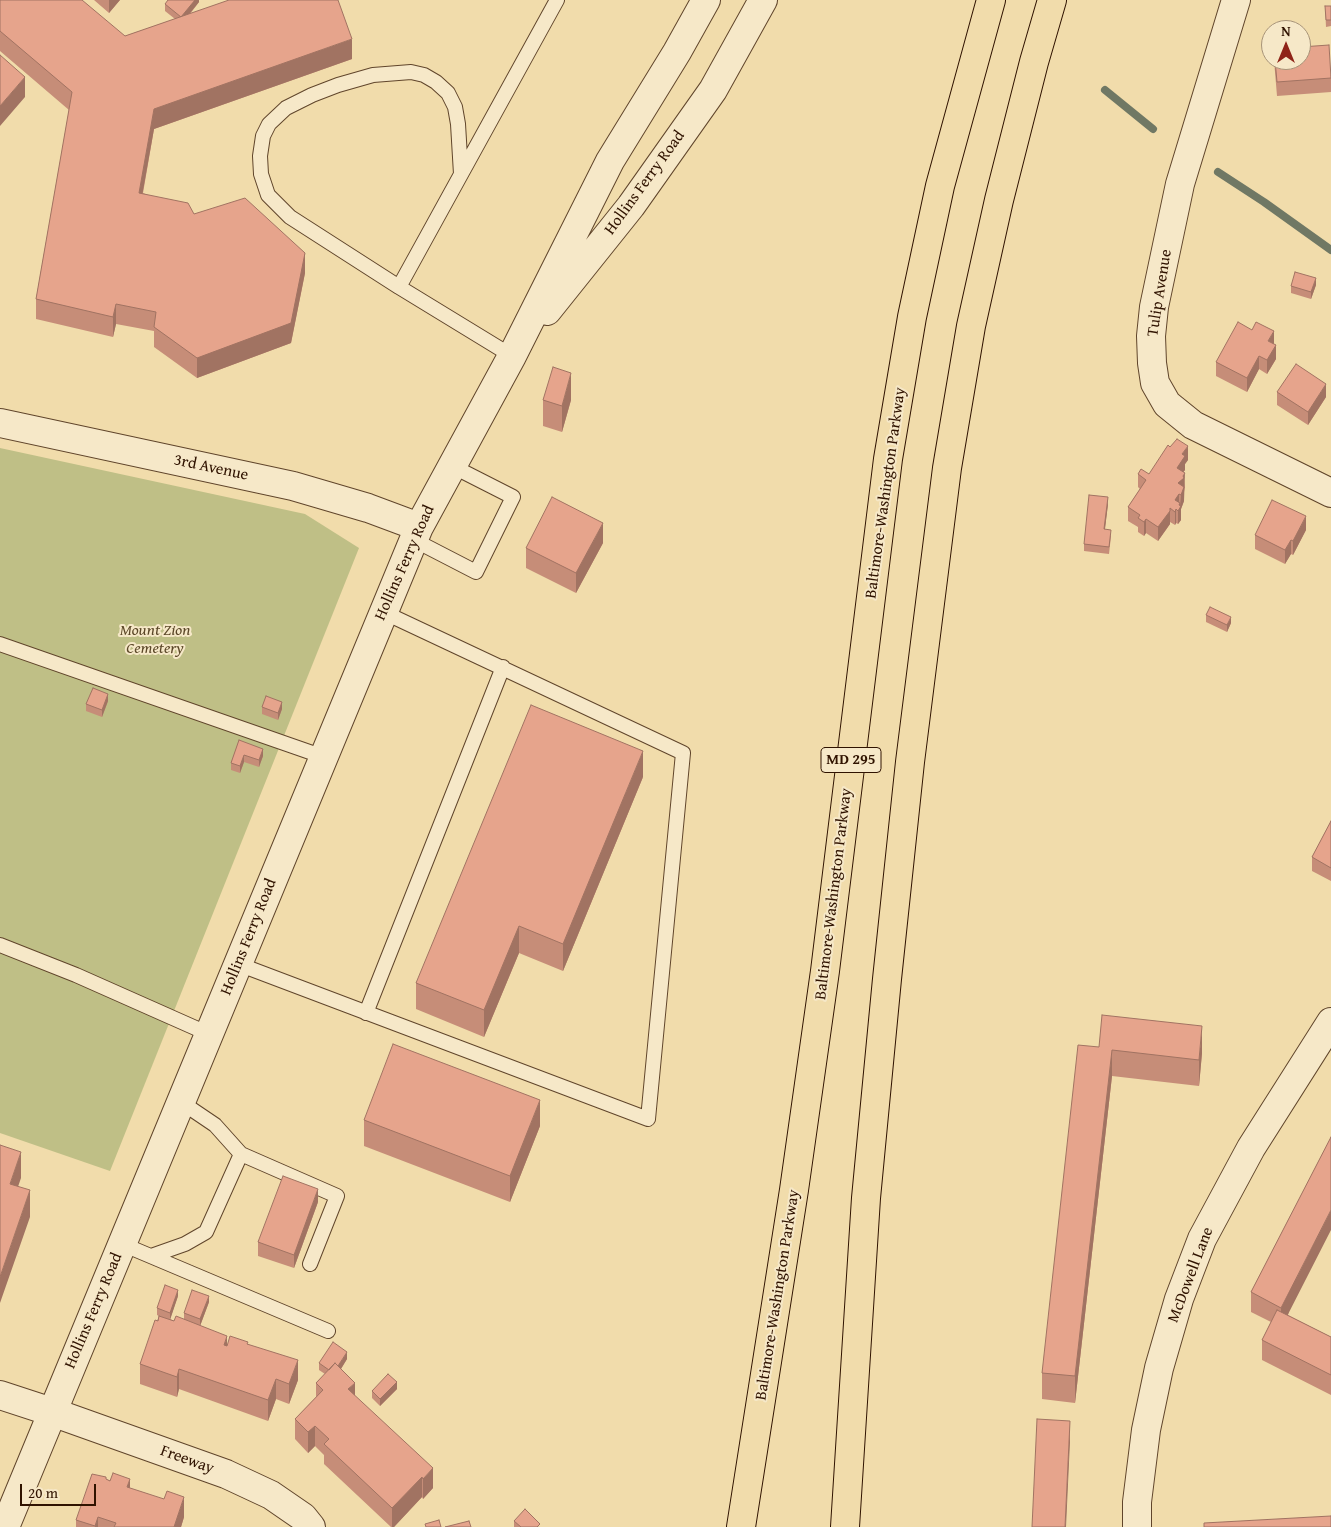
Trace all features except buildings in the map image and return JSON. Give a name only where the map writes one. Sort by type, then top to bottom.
[{"type":"highway","name":"Baltimore-Washington Parkway","points":[[741,1527],[793,1200],[822,990],[888,459],[912,317],[940,186],[991,0]]},
{"type":"highway","points":[[845,1527],[866,1198],[887,979],[910,762],[947,468],[971,326],[995,219],[1034,62],[1052,0]]},
{"type":"street","name":"Hollins Ferry Road","points":[[5,1527],[416,534],[512,356],[610,161],[677,52],[706,0]]},
{"type":"street","name":"Hollins Ferry Road","points":[[512,356],[642,191],[713,90],[763,0]]},
{"type":"street","name":"Tulip Avenue","points":[[1236,0],[1180,184],[1154,307],[1151,336],[1152,363],[1156,383],[1167,404],[1193,425],[1331,493]]},
{"type":"street","name":"3rd Avenue","points":[[0,423],[293,486],[368,508],[416,534]]},
{"type":"street","name":"McDowell Lane","points":[[1137,1527],[1137,1502],[1146,1430],[1159,1368],[1182,1290],[1202,1239],[1251,1148],[1331,1022]]},
{"type":"street","name":"Freeway","points":[[0,1395],[226,1474],[271,1495],[303,1517],[311,1527]]},
{"type":"lane","points":[[399,286],[557,0]]},
{"type":"lane","points":[[461,174],[458,124],[455,107],[448,92],[424,75],[411,72],[382,74],[338,85],[286,108],[269,124],[263,136],[260,156],[261,174],[268,195],[290,217],[512,356]]},
{"type":"lane","points":[[416,534],[476,572],[513,497],[452,466]]},
{"type":"lane","points":[[238,964],[648,1120],[683,753],[383,612]]},
{"type":"lane","points":[[0,644],[324,757]]},
{"type":"lane","points":[[366,1013],[503,667]]},
{"type":"lane","points":[[0,945],[76,975],[209,1034]]},
{"type":"lane","points":[[181,1102],[215,1126],[241,1154],[337,1196],[310,1264]]},
{"type":"lane","points":[[151,1256],[185,1244],[206,1232],[241,1154]]},
{"type":"lane","points":[[122,1244],[328,1331]]},
{"type":"green space","name":"Mount Zion Cemetery","points":[[0,448],[305,514],[359,548],[110,1171],[0,1133]]},
{"type":"waterway","points":[[1105,90],[1153,129]]},
{"type":"waterway","points":[[1218,172],[1331,250]]}]
